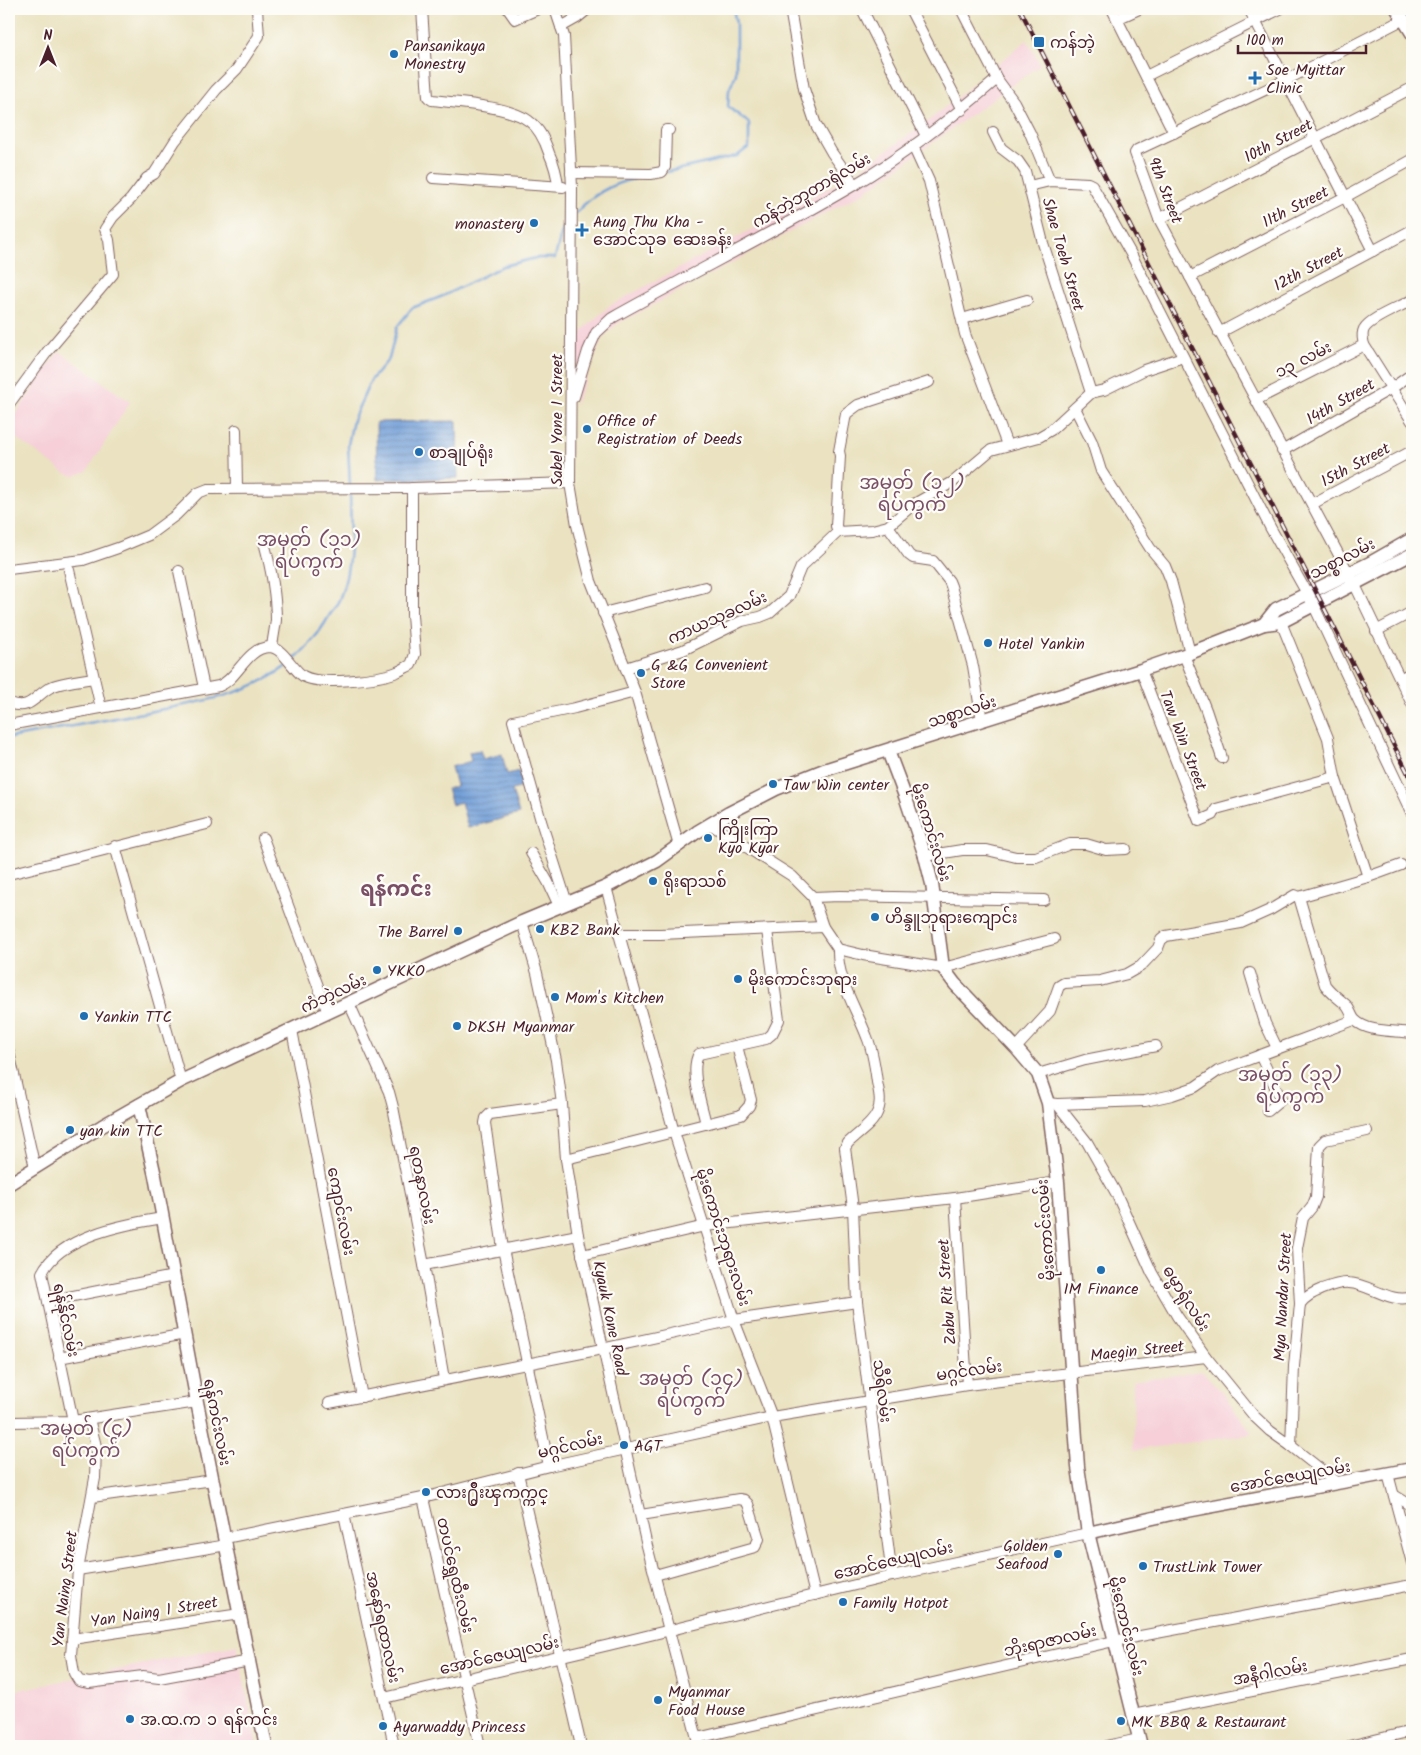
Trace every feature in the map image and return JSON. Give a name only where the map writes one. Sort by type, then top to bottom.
[{"type":"main road","points":[[1401,14],[1412,33]]},
{"type":"main road","name":"သစ္စာလမ်း","points":[[679,846],[710,824],[776,789],[824,770],[1141,670],[1264,624],[1281,622],[1314,606],[1412,539]]},
{"type":"main road","name":"သစ္စာလမ်း","points":[[1264,624],[1276,609],[1307,594],[1352,579],[1412,554]]},
{"type":"main road","name":"မိုးကောင်းလမ်း","points":[[888,751],[925,856],[934,899],[943,968],[955,984],[1038,1074],[1052,1103],[1078,1466],[1088,1533],[1140,1743]]},
{"type":"main road","name":"ကံဘဲ့လမ်း","points":[[9,1184],[102,1126],[181,1081],[522,922],[606,887],[657,861],[679,846]]},
{"type":"main road","name":"ရန်ကင်းလမ်း","points":[[139,1105],[163,1218],[197,1402],[266,1746]]},
{"type":"main road","name":"အောင်ဇေယျလမ်း","points":[[1088,1533],[1171,1514],[1412,1469]]},
{"type":"street","points":[[9,404],[47,352],[113,274],[109,240],[105,229],[112,217],[154,174],[174,141],[216,90],[237,69],[259,36],[257,9]]},
{"type":"street","points":[[422,9],[428,97],[432,100],[486,106],[529,120],[543,136],[557,172],[558,186]]},
{"type":"street","points":[[508,9],[515,19],[538,9]]},
{"type":"street","name":"Sabel Yone 1 Street","points":[[555,9],[564,36],[572,187],[570,483],[577,525],[589,572],[603,613],[635,692],[679,846]]},
{"type":"street","points":[[561,28],[578,18],[588,9]]},
{"type":"street","points":[[790,9],[804,88],[816,125],[832,153],[855,184]]},
{"type":"street","points":[[862,9],[926,136]]},
{"type":"street","points":[[910,9],[962,110]]},
{"type":"street","points":[[961,9],[997,79],[1014,102],[1036,146],[1050,181]]},
{"type":"street","points":[[1112,9],[1174,133]]},
{"type":"street","points":[[1117,19],[1139,9]]},
{"type":"street","points":[[1249,9],[1373,250]]},
{"type":"street","points":[[1146,76],[1280,9]]},
{"type":"street","name":"9th Street","points":[[1401,14],[1286,80],[1136,151],[1159,219],[1352,579],[1412,704]]},
{"type":"street","name":"ကန်ဘဲ့ဘူတာရုံလမ်း","points":[[570,408],[588,351],[596,333],[612,318],[855,184],[913,146],[962,110],[997,79]]},
{"type":"street","name":"10th Street","points":[[1159,219],[1412,88]]},
{"type":"street","points":[[571,173],[651,174],[662,172],[665,167],[666,130],[669,130]]},
{"type":"street","name":"Shae Toeh Street","points":[[993,132],[1002,148],[1018,160],[1025,170],[1043,243],[1092,394]]},
{"type":"street","points":[[913,146],[930,181],[965,334],[1007,445]]},
{"type":"street","name":"11th Street","points":[[1190,278],[1412,160]]},
{"type":"street","points":[[433,178],[572,187]]},
{"type":"street","points":[[1029,186],[1050,181],[1088,183],[1092,185],[1131,254],[1270,527],[1314,606],[1412,814]]},
{"type":"street","name":"12th Street","points":[[1219,333],[1412,230]]},
{"type":"street","points":[[962,319],[1027,300]]},
{"type":"street","points":[[1412,300],[1367,325],[1362,336],[1364,345],[1412,421]]},
{"type":"street","name":"၁၃ လမ်း","points":[[1256,400],[1364,345]]},
{"type":"street","points":[[929,382],[858,405],[846,414],[839,451],[836,526],[838,532],[872,530],[888,526],[914,504],[953,482],[991,450],[1039,437],[1051,430],[1092,394],[1144,370],[1184,357]]},
{"type":"street","name":"14th Street","points":[[1282,451],[1392,388],[1412,374]]},
{"type":"street","points":[[1075,408],[1092,442],[1102,471],[1150,548],[1164,566],[1171,581],[1187,654],[1222,758]]},
{"type":"street","points":[[236,430],[237,488]]},
{"type":"street","name":"15th Street","points":[[1312,504],[1412,451]]},
{"type":"street","points":[[9,569],[84,560],[149,536],[176,515],[198,493],[208,489],[412,488],[570,483]]},
{"type":"street","points":[[9,725],[225,684],[248,658],[260,649],[272,647],[283,654],[304,676],[318,681],[378,677],[398,672],[411,665],[414,654],[412,616],[412,488]]},
{"type":"street","points":[[888,526],[909,555],[913,558],[933,561],[949,581],[973,666],[982,721]]},
{"type":"street","name":"ကာယသုခလမ်း","points":[[626,668],[682,650],[742,621],[770,613],[789,596],[801,567],[838,532]]},
{"type":"street","points":[[264,542],[272,573],[276,603],[276,622],[272,647]]},
{"type":"street","points":[[70,570],[101,708]]},
{"type":"street","points":[[179,571],[204,688]]},
{"type":"street","points":[[603,613],[704,587]]},
{"type":"street","points":[[1376,631],[1412,612]]},
{"type":"street","points":[[1281,622],[1328,738],[1335,777],[1368,877]]},
{"type":"street","name":"Taw Win Street","points":[[1141,670],[1199,821],[1213,815],[1216,809],[1335,777]]},
{"type":"street","points":[[1400,679],[1412,672]]},
{"type":"street","points":[[9,702],[18,706],[26,705],[36,700],[52,687],[94,678]]},
{"type":"street","points":[[563,904],[514,721],[575,708],[635,692]]},
{"type":"street","points":[[9,874],[207,824]]},
{"type":"street","points":[[710,824],[792,876],[813,897],[823,927],[838,949],[943,968],[1054,939]]},
{"type":"street","points":[[263,838],[328,1013]]},
{"type":"street","points":[[925,856],[962,850],[988,850],[1016,857],[1036,858],[1070,844],[1086,844],[1106,850],[1126,849]]},
{"type":"street","points":[[115,846],[181,1081]]},
{"type":"street","points":[[531,853],[563,904]]},
{"type":"street","points":[[1016,1048],[1050,1011],[1058,986],[1064,983],[1100,981],[1127,974],[1142,966],[1166,936],[1241,922],[1270,910],[1295,895],[1299,897],[1368,877],[1401,865]]},
{"type":"street","name":"မိုးကောင်းဘုရားလမ်း","points":[[606,887],[674,1132],[734,1320],[772,1417],[815,1595]]},
{"type":"street","points":[[813,897],[1044,900]]},
{"type":"street","points":[[1299,897],[1325,985],[1332,995],[1347,1006],[1354,1020],[1361,1025],[1376,1029],[1412,1033]]},
{"type":"street","name":"Kyauk Kone Road","points":[[522,922],[537,973],[556,1060],[562,1104],[566,1159],[578,1235],[602,1349],[668,1631],[698,1742]]},
{"type":"street","points":[[619,934],[823,927]]},
{"type":"street","points":[[706,1124],[694,1069],[699,1054],[766,1039],[772,1034],[779,1020],[767,930]]},
{"type":"street","name":"သီရိလမ်း","points":[[838,949],[838,962],[842,978],[868,1039],[875,1065],[879,1093],[880,1106],[877,1114],[845,1148],[853,1208],[857,1302],[892,1576]]},
{"type":"street","points":[[1250,973],[1265,1023],[1277,1048]]},
{"type":"street","name":"ရတနာလမ်း","points":[[349,1003],[389,1092],[424,1265],[444,1380]]},
{"type":"street","points":[[1052,1103],[1145,1101],[1172,1095],[1195,1087],[1218,1071],[1354,1020]]},
{"type":"street","name":"ကျောင်းလမ်း","points":[[292,1030],[362,1396]]},
{"type":"street","points":[[566,1159],[741,1116],[751,1100],[737,1046]]},
{"type":"street","points":[[1038,1074],[1084,1060],[1156,1046]]},
{"type":"street","points":[[9,1052],[35,1168]]},
{"type":"street","points":[[1260,1055],[1281,1100],[1268,1111]]},
{"type":"street","name":"ဓမ္မာရုံလမ်း","points":[[1052,1103],[1087,1142],[1116,1193],[1152,1273],[1177,1316],[1206,1357],[1254,1416],[1270,1431],[1338,1483]]},
{"type":"street","points":[[549,1466],[503,1249],[485,1120],[490,1114],[562,1104]]},
{"type":"street","name":"Mya Nandar Street","points":[[1291,1446],[1294,1366],[1300,1304],[1297,1248],[1303,1218],[1315,1202],[1319,1146],[1325,1140],[1367,1131]]},
{"type":"street","points":[[582,1255],[704,1226],[955,1198],[1058,1182]]},
{"type":"street","name":"Zabu Rit Street","points":[[955,1198],[967,1384]]},
{"type":"street","name":"ရန်နိုင်လမ်း","points":[[73,1421],[42,1273],[47,1263],[71,1244],[93,1234],[163,1218]]},
{"type":"street","points":[[424,1265],[578,1235]]},
{"type":"street","points":[[48,1301],[174,1276]]},
{"type":"street","points":[[1300,1304],[1304,1298],[1314,1293],[1345,1283],[1362,1286],[1391,1297],[1412,1297]]},
{"type":"street","points":[[329,1403],[602,1349],[734,1320],[857,1302]]},
{"type":"street","points":[[59,1358],[185,1334]]},
{"type":"street","name":"Maegin Street","points":[[1072,1372],[1206,1357]]},
{"type":"street","name":"မဂ္ဂင်လမ်း","points":[[78,1570],[226,1542],[344,1514],[423,1498],[625,1448],[772,1417],[967,1384],[1072,1372]]},
{"type":"street","points":[[12,1422],[73,1421],[197,1402]]},
{"type":"street","name":"Yan Naing Street","points":[[89,1418],[96,1446],[95,1478],[78,1570],[71,1655],[74,1673],[79,1681],[89,1683],[134,1677],[159,1678],[250,1661]]},
{"type":"street","points":[[518,1473],[581,1746]]},
{"type":"street","points":[[1388,1474],[1412,1563]]},
{"type":"street","points":[[92,1497],[213,1480]]},
{"type":"street","points":[[1394,1495],[1412,1506]]},
{"type":"street","name":"တပင်ရွှေထီးလမ်း","points":[[423,1498],[480,1746]]},
{"type":"street","points":[[641,1515],[739,1499],[744,1500],[748,1504],[759,1540],[755,1547],[655,1576]]},
{"type":"street","name":"အနော်ရထာလမ်း","points":[[344,1514],[394,1746]]},
{"type":"street","name":"အောင်ဇေယျလမ်း","points":[[384,1698],[892,1576],[1088,1533]]},
{"type":"street","name":"ဘိုးရာဇာလမ်း","points":[[698,1742],[1114,1640],[1412,1585]]},
{"type":"street","name":"Yan Naing 1 Street","points":[[72,1639],[240,1614]]},
{"type":"street","name":"အနီဂါလမ်း","points":[[1133,1715],[1412,1659]]},
{"type":"street","points":[[1349,1746],[1412,1731]]},
{"type":"street","points":[[1106,1746],[1140,1743]]},
{"type":"shaded area","points":[[1027,40],[1040,65],[863,193],[617,324],[603,337],[575,405],[577,344],[583,330],[609,306],[854,174],[927,122]]},
{"type":"shaded area","points":[[59,351],[130,402],[87,471],[74,476],[65,473],[9,433],[9,424]]},
{"type":"shaded area","points":[[1202,1371],[1221,1391],[1253,1434],[1134,1450],[1133,1381]]},
{"type":"shaded area","name":"အ.ထ.က ၁ ရန်ကင်း","points":[[237,1645],[257,1746],[9,1746],[9,1692]]},
{"type":"water","points":[[457,421],[458,478],[377,480],[376,422]]},
{"type":"water","points":[[480,750],[483,759],[502,754],[507,774],[519,771],[523,787],[512,790],[519,814],[468,828],[461,802],[452,805],[447,789],[456,786],[451,767],[471,761],[469,752]]},
{"type":"waterway","points":[[667,172],[737,156],[749,147],[749,123],[728,107],[729,90],[736,74],[736,23],[733,9]]},
{"type":"waterway","points":[[576,213],[602,191],[634,179]]},
{"type":"waterway","points":[[350,486],[348,445],[353,420],[371,380],[389,359],[397,327],[412,308],[443,296],[503,266],[536,258],[555,258],[562,230],[568,223]]},
{"type":"waterway","points":[[292,661],[306,648],[322,628],[339,600],[344,587],[350,546],[350,492]]},
{"type":"waterway","points":[[9,738],[216,698],[253,685],[288,665]]},
{"type":"railway","points":[[1020,9],[1412,781]]},
{"type":"place","name":"ကန်ဘဲ့","points":[[1039,42]]},
{"type":"place","name":"Pansanikaya Monestry","points":[[394,54]]},
{"type":"place","name":"Soe Myittar Clinic","points":[[1255,78]]},
{"type":"place","name":"monastery","points":[[534,223]]},
{"type":"place","name":"Aung Thu Kha - အောင်သုခ ဆေးခန်း","points":[[582,230]]},
{"type":"place","name":"Office of Registration of Deeds","points":[[587,429]]},
{"type":"place","name":"စာချုပ်ရုံး","points":[[419,452]]},
{"type":"place","name":"Hotel Yankin","points":[[988,643]]},
{"type":"place","name":"G &G Convenient Store","points":[[641,673]]},
{"type":"place","name":"Taw Win center","points":[[773,784]]},
{"type":"place","name":"ကြိုးကြာ Kyo Kyar","points":[[708,838]]},
{"type":"place","name":"ရိုးရာသစ်","points":[[653,881]]},
{"type":"place","name":"ဟိန္ဒူဘုရားကျောင်း","points":[[875,917]]},
{"type":"place","name":"KBZ Bank","points":[[540,929]]},
{"type":"place","name":"The Barrel","points":[[458,931]]},
{"type":"place","name":"YKKO","points":[[377,970]]},
{"type":"place","name":"မိုးကောင်းဘုရား","points":[[738,979]]},
{"type":"place","name":"Mom's Kitchen","points":[[555,997]]},
{"type":"place","name":"Yankin TTC","points":[[84,1016]]},
{"type":"place","name":"DKSH Myanmar","points":[[457,1026]]},
{"type":"place","name":"yan kin TTC","points":[[70,1130]]},
{"type":"place","name":"IM Finance","points":[[1101,1270]]},
{"type":"place","name":"AGT","points":[[624,1445]]},
{"type":"place","name":"လား႐ွိဳးၾကက္ကင္","points":[[426,1492]]},
{"type":"place","name":"Golden Seafood","points":[[1058,1554]]},
{"type":"place","name":"TrustLink Tower","points":[[1143,1566]]},
{"type":"place","name":"Family Hotpot","points":[[843,1602]]},
{"type":"place","name":"Myanmar Food House","points":[[658,1700]]},
{"type":"place","name":"အ.ထ.က ၁ ရန်ကင်း","points":[[130,1719]]},
{"type":"place","name":"MK BBQ & Restaurant","points":[[1121,1721]]},
{"type":"place","name":"Ayarwaddy Princess","points":[[383,1726]]},
{"type":"district","name":"အမှတ် (၁၂) ရပ်ကွက်","points":[[912,493]]},
{"type":"district","name":"အမှတ် (၁၁) ရပ်ကွက်","points":[[309,550]]},
{"type":"district","name":"ရန်ကင်း","points":[[396,889]]},
{"type":"district","name":"အမှတ် (၁၃) ရပ်ကွက်","points":[[1290,1085]]},
{"type":"district","name":"အမှတ် (၁၄) ရပ်ကွက်","points":[[691,1389]]},
{"type":"district","name":"အမှတ် (၄) ရပ်ကွက်","points":[[86,1439]]}]
